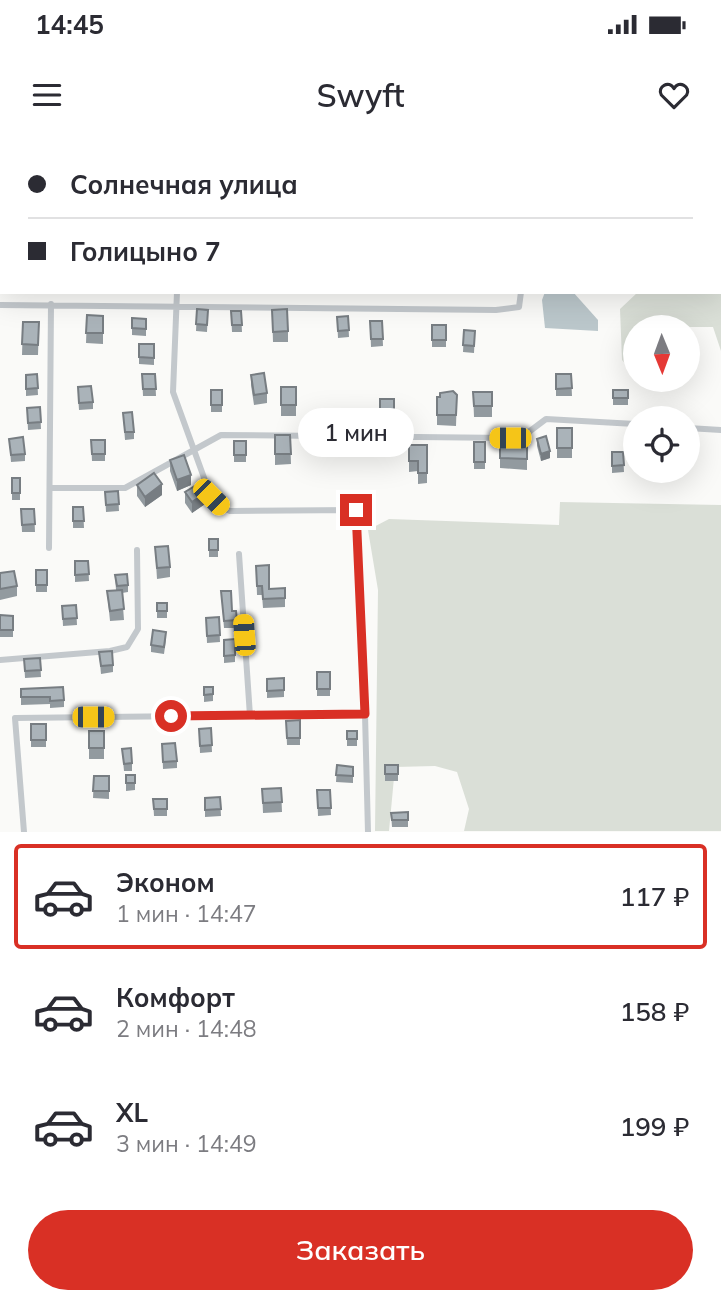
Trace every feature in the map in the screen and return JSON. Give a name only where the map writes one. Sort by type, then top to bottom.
[{"type":"street","points":[[177,294],[173,393],[211,497],[221,507],[230,511],[356,510],[368,831]]},
{"type":"street","points":[[0,305],[496,310],[519,307],[521,294]]},
{"type":"street","points":[[49,548],[51,304]]},
{"type":"street","points":[[50,488],[125,488],[221,435],[510,438],[526,434],[546,419],[623,423]]},
{"type":"street","points":[[700,429],[721,430]]},
{"type":"street","points":[[0,660],[110,651],[127,647],[138,629],[137,550]]},
{"type":"street","points":[[239,554],[250,716]]},
{"type":"street","points":[[24,831],[15,718],[365,714]]},
{"type":"shaded area","points":[[544,294],[575,294],[598,320],[598,331],[545,328],[542,300]]},
{"type":"shaded area","points":[[636,294],[721,294],[721,351],[713,327],[700,327],[700,315],[623,315],[622,360],[620,309]]},
{"type":"shaded area","points":[[560,502],[721,505],[721,831],[464,831],[469,809],[457,772],[435,766],[395,767],[389,831],[375,831],[378,590],[368,530],[389,519],[559,525]]},
{"type":"building","points":[[197,309],[208,310],[207,325],[196,324]]},
{"type":"building","points":[[287,309],[288,331],[273,332],[272,310]]},
{"type":"building","points":[[231,311],[241,311],[242,325],[232,325]]},
{"type":"building","points":[[87,315],[103,316],[103,333],[86,333]]},
{"type":"building","points":[[348,316],[349,330],[338,331],[337,317]]},
{"type":"building","points":[[132,318],[146,319],[146,329],[132,328]]},
{"type":"building","points":[[370,321],[382,321],[383,339],[371,339]]},
{"type":"building","points":[[23,322],[39,322],[38,345],[22,344]]},
{"type":"building","points":[[432,325],[446,325],[446,340],[432,340]]},
{"type":"building","points":[[464,330],[475,331],[474,346],[463,345]]},
{"type":"building","points":[[139,344],[154,344],[154,358],[139,357]]},
{"type":"building","points":[[264,373],[267,393],[254,395],[251,375]]},
{"type":"building","points":[[37,374],[38,388],[26,389],[26,375]]},
{"type":"building","points":[[142,374],[155,374],[156,389],[143,389]]},
{"type":"building","points":[[556,374],[571,374],[572,388],[556,389]]},
{"type":"building","points":[[91,386],[93,402],[79,403],[78,387]]},
{"type":"building","points":[[281,387],[296,387],[296,405],[281,405]]},
{"type":"building","points":[[211,390],[222,390],[222,405],[211,405]]},
{"type":"building","points":[[613,390],[628,392],[628,398],[613,398]]},
{"type":"building","points":[[453,391],[457,395],[456,415],[437,415],[437,397],[440,397],[440,393]]},
{"type":"building","points":[[473,392],[492,392],[492,406],[474,406]]},
{"type":"building","points":[[380,399],[394,399],[394,416],[380,416]]},
{"type":"building","points":[[40,407],[41,422],[28,423],[27,408]]},
{"type":"building","points":[[132,412],[134,432],[125,432],[123,413]]},
{"type":"building","points":[[557,428],[572,428],[572,448],[557,448]]},
{"type":"building","points":[[275,435],[290,435],[291,454],[275,454]]},
{"type":"building","points":[[546,436],[550,451],[541,454],[537,439]]},
{"type":"building","points":[[23,437],[25,454],[11,455],[9,439]]},
{"type":"building","points":[[91,440],[105,440],[105,454],[92,454]]},
{"type":"building","points":[[234,441],[246,441],[246,455],[234,455]]},
{"type":"building","points":[[474,442],[485,442],[485,462],[474,462]]},
{"type":"building","points":[[500,444],[527,445],[527,459],[500,458]]},
{"type":"building","points":[[409,445],[427,445],[427,473],[418,473],[418,461],[409,461]]},
{"type":"building","points":[[612,452],[623,452],[623,465],[612,466]]},
{"type":"building","points":[[184,455],[191,475],[177,480],[170,460]]},
{"type":"building","points":[[154,473],[162,484],[145,497],[137,485]]},
{"type":"building","points":[[12,478],[20,478],[20,493],[12,493]]},
{"type":"building","points":[[203,481],[208,491],[192,502],[185,492]]},
{"type":"building","points":[[118,491],[119,504],[106,505],[105,492]]},
{"type":"building","points":[[73,507],[83,507],[84,521],[73,521]]},
{"type":"building","points":[[21,509],[34,509],[35,524],[22,525]]},
{"type":"building","points":[[209,539],[218,539],[218,550],[209,550]]},
{"type":"building","points":[[168,546],[170,567],[157,568],[155,547]]},
{"type":"building","points":[[75,561],[88,561],[89,574],[75,575]]},
{"type":"building","points":[[269,565],[269,589],[285,588],[285,598],[263,599],[262,586],[257,586],[256,566]]},
{"type":"building","points":[[36,570],[47,570],[47,585],[36,585]]},
{"type":"building","points":[[14,571],[17,586],[0,589],[0,573]]},
{"type":"building","points":[[127,574],[128,585],[117,586],[115,575]]},
{"type":"building","points":[[122,590],[124,609],[110,611],[107,591]]},
{"type":"building","points":[[221,591],[231,591],[232,611],[236,611],[237,620],[224,621]]},
{"type":"building","points":[[157,603],[167,603],[167,611],[157,611]]},
{"type":"building","points":[[76,605],[77,618],[63,619],[62,606]]},
{"type":"building","points":[[0,615],[13,616],[13,630],[0,630]]},
{"type":"building","points":[[219,617],[220,635],[207,636],[206,618]]},
{"type":"building","points":[[153,630],[166,632],[164,647],[151,645]]},
{"type":"building","points":[[235,639],[235,655],[224,656],[224,640]]},
{"type":"building","points":[[112,651],[113,665],[101,666],[99,652]]},
{"type":"building","points":[[40,658],[41,670],[25,671],[24,659]]},
{"type":"building","points":[[317,672],[330,672],[330,689],[317,689]]},
{"type":"building","points":[[284,678],[284,690],[267,691],[267,679]]},
{"type":"building","points":[[63,687],[64,700],[21,697],[21,689]]},
{"type":"building","points":[[204,687],[213,687],[213,694],[204,695]]},
{"type":"building","points":[[300,720],[300,738],[287,738],[286,721]]},
{"type":"building","points":[[31,724],[46,724],[46,740],[31,740]]},
{"type":"building","points":[[211,728],[212,745],[200,746],[199,729]]},
{"type":"building","points":[[89,731],[104,731],[104,748],[89,748]]},
{"type":"building","points":[[347,731],[357,731],[357,739],[347,739]]},
{"type":"building","points":[[175,743],[177,761],[163,762],[162,744]]},
{"type":"building","points":[[131,748],[132,763],[124,764],[122,749]]},
{"type":"building","points":[[337,765],[353,767],[353,776],[336,775]]},
{"type":"building","points":[[385,765],[398,765],[398,774],[385,774]]},
{"type":"building","points":[[126,775],[135,775],[135,783],[126,783]]},
{"type":"building","points":[[94,776],[109,776],[109,791],[93,791]]},
{"type":"building","points":[[281,788],[282,802],[263,803],[262,789]]},
{"type":"building","points":[[317,790],[330,790],[331,808],[318,808]]},
{"type":"building","points":[[220,797],[221,809],[205,810],[205,798]]},
{"type":"building","points":[[153,799],[167,799],[167,809],[154,809]]},
{"type":"building","points":[[408,812],[408,820],[392,820],[391,813]]},
{"type":"route","points":[[171,716],[365,714],[356,510]]}]
